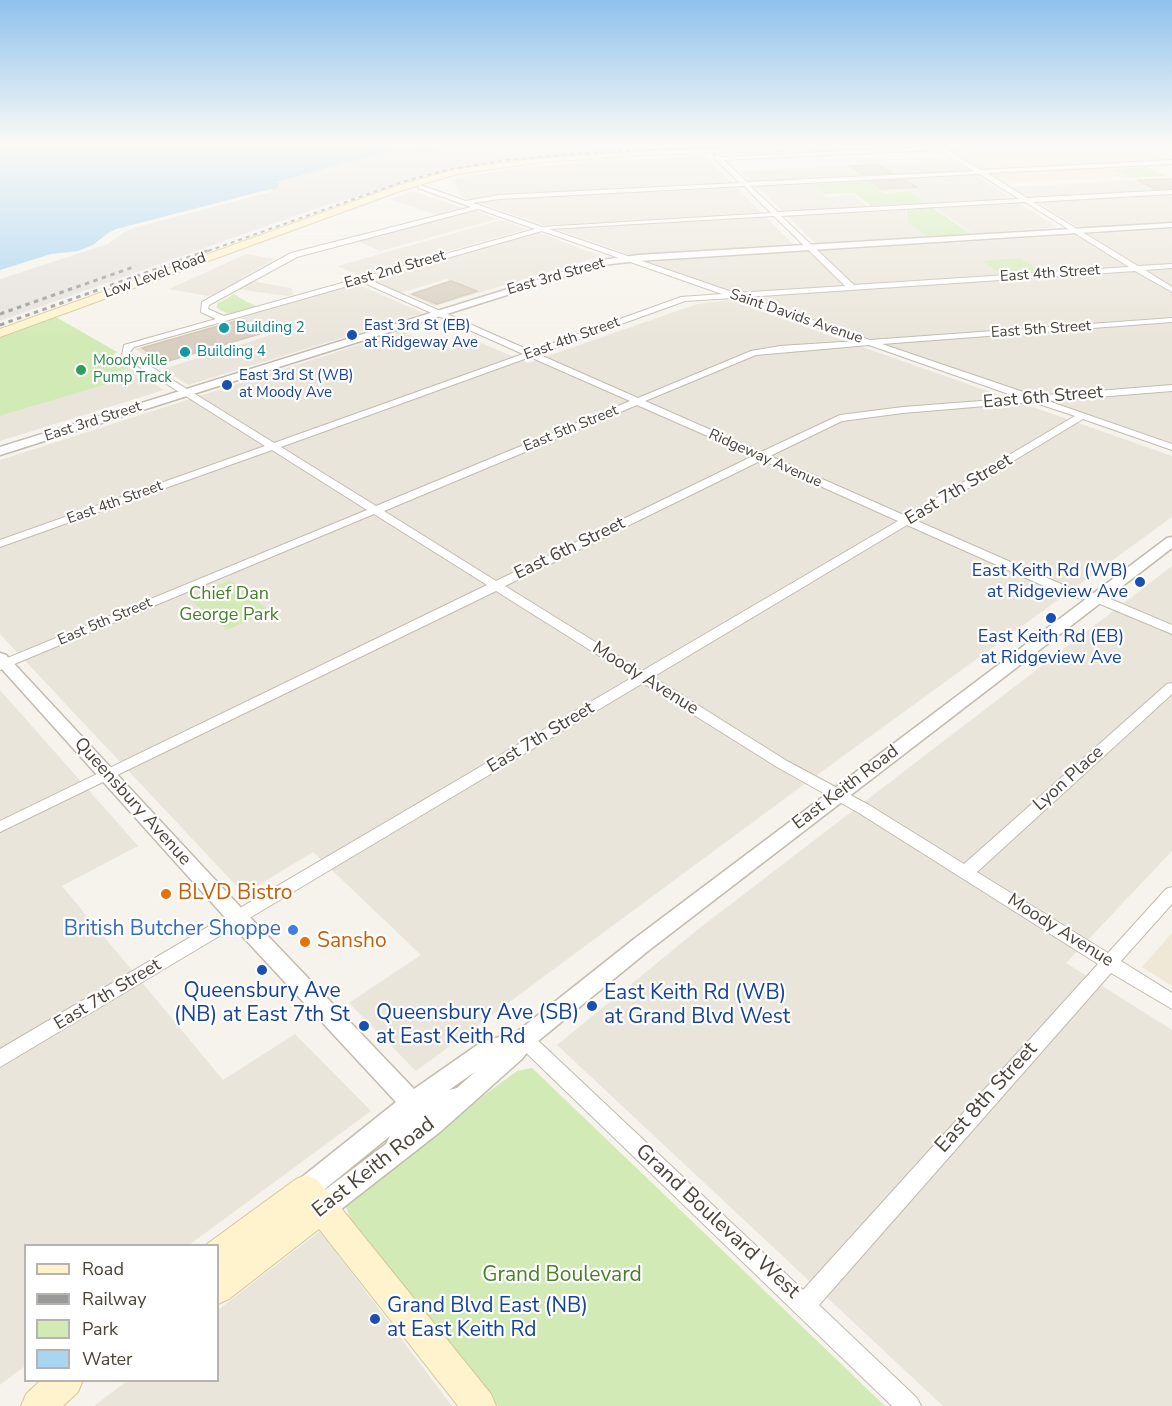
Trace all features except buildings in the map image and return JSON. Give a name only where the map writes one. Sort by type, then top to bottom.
[{"type":"main road","name":"Low Level Road","points":[[0,333],[338,211]]},
{"type":"main road","name":"East Keith Road","points":[[219,1254],[314,1199]]},
{"type":"main road","name":"East Keith Road","points":[[219,1287],[314,1199]]},
{"type":"main road","points":[[314,1199],[479,1406]]},
{"type":"street","points":[[223,319],[204,310],[205,304],[294,255],[464,211]]},
{"type":"street","name":"Saint Davids Avenue","points":[[489,211],[1172,447]]},
{"type":"street","points":[[772,211],[850,287]]},
{"type":"street","name":"East 2nd Street","points":[[126,349],[131,345],[542,228],[836,211]]},
{"type":"street","points":[[1044,211],[1172,290]]},
{"type":"street","name":"East 3rd Street","points":[[0,452],[592,265],[627,259],[1172,225]]},
{"type":"street","name":"East 4th Street","points":[[0,544],[677,301],[732,295],[1172,266]]},
{"type":"street","name":"Ridgeway Avenue","points":[[361,279],[1066,591],[1097,598],[1172,630]]},
{"type":"street","name":"East 5th Street","points":[[2,662],[754,353],[780,349],[1172,320]]},
{"type":"street","name":"Moody Avenue","points":[[126,349],[125,354],[642,677],[782,764],[864,809],[1172,1002]]},
{"type":"street","name":"East 6th Street","points":[[0,827],[834,420],[850,415],[1172,388]]},
{"type":"street","name":"East 7th Street","points":[[0,1059],[1082,416]]},
{"type":"street","name":"East Keith Road","points":[[314,1199],[380,1164],[466,1094],[513,1053],[524,1039],[641,945],[1172,542]]},
{"type":"street","name":"Queensbury Avenue","points":[[2,662],[412,1103]]},
{"type":"street","name":"Lyon Place","points":[[966,872],[1172,687]]},
{"type":"street","name":"East 8th Street","points":[[804,1305],[1108,961],[1172,892]]},
{"type":"street","name":"East Keith Road","points":[[314,1199],[412,1103],[488,1050],[504,1043],[524,1039]]},
{"type":"street","name":"Grand Boulevard West","points":[[524,1039],[909,1406]]},
{"type":"street","points":[[380,1164],[409,1128],[415,1110],[412,1103],[437,1105],[466,1094]]},
{"type":"shaded area","points":[[185,211],[310,211],[0,321],[0,279],[108,244],[124,232]]},
{"type":"shaded area","points":[[424,211],[453,211],[437,215]]},
{"type":"shaded area","points":[[472,211],[498,219],[380,251],[356,241]]},
{"type":"shaded area","points":[[502,211],[760,211],[793,244],[631,255]]},
{"type":"shaded area","points":[[782,211],[906,211],[907,222],[927,238],[816,244]]},
{"type":"shaded area","points":[[939,211],[1031,211],[1057,227],[973,234]]},
{"type":"shaded area","points":[[1050,211],[1172,211],[1172,222],[1088,228],[1076,226]]},
{"type":"shaded area","points":[[501,220],[527,229],[361,276],[337,266]]},
{"type":"shaded area","points":[[1172,229],[1172,443],[650,263],[662,261]]},
{"type":"shaded area","points":[[537,232],[601,256],[435,306],[408,294],[450,280],[400,293],[371,281]]},
{"type":"shaded area","points":[[246,254],[276,259],[240,279],[291,288],[294,294],[288,296],[228,288],[208,296],[169,289]]},
{"type":"shaded area","points":[[357,284],[423,313],[188,385],[163,369],[274,334],[269,331],[160,364],[135,349]]},
{"type":"shaded area","points":[[729,300],[1172,456],[1172,517],[416,1071],[349,1003],[421,955],[313,852],[244,894],[0,634],[0,460],[402,331],[440,350],[472,339],[528,363],[697,304]]},
{"type":"shaded area","points":[[130,368],[164,390],[0,441],[0,416],[106,384],[98,378]]},
{"type":"shaded area","points":[[1172,566],[1172,851],[1066,963],[1172,1030],[1172,1406],[943,1406],[557,1045],[701,927]]},
{"type":"shaded area","points":[[0,690],[138,846],[62,886],[223,1080],[295,1034],[371,1111],[190,1244],[24,1244],[24,1367],[0,1385]]},
{"type":"shaded area","points":[[1172,933],[1172,986],[1142,967]]},
{"type":"shaded area","points":[[320,1231],[452,1406],[94,1406],[126,1382],[219,1382],[219,1309]]},
{"type":"green space","points":[[907,211],[937,211],[973,235],[928,238],[907,222]]},
{"type":"green space","points":[[1020,258],[1039,271],[1001,274],[983,261]]},
{"type":"green space","points":[[234,294],[257,306],[228,314],[217,308],[217,304]]},
{"type":"green space","points":[[56,317],[117,352],[111,357],[130,368],[98,378],[107,384],[0,416],[0,338]]},
{"type":"green space","name":"Chief Dan George Park","points":[[230,580],[270,611],[227,630],[188,598]]},
{"type":"green space","name":"Grand Boulevard","points":[[532,1068],[885,1406],[498,1406],[351,1221],[346,1207],[348,1199],[439,1128],[517,1071]]},
{"type":"water","points":[[0,211],[195,211],[119,230],[103,243],[78,252],[55,255],[0,272]]},
{"type":"pier","points":[[187,211],[199,211],[122,231],[102,245],[88,250],[51,258],[0,274],[0,270],[51,254],[78,251],[93,245],[116,229]]},
{"type":"railway","points":[[208,251],[322,211]]},
{"type":"railway","points":[[0,325],[212,249]]},
{"type":"railway","points":[[0,314],[136,266]]},
{"type":"place","name":"Building 2","points":[[224,328]]},
{"type":"place","name":"East 3rd St (EB) at Ridgeway Ave","points":[[352,335]]},
{"type":"place","name":"Building 4","points":[[185,352]]},
{"type":"place","name":"Moodyville Pump Track","points":[[81,370]]},
{"type":"place","name":"East 3rd St (WB) at Moody Ave","points":[[227,385]]},
{"type":"place","name":"East Keith Rd (WB) at Ridgeview Ave","points":[[1140,582]]},
{"type":"place","name":"East Keith Rd (EB) at Ridgeview Ave","points":[[1051,618]]},
{"type":"place","name":"BLVD Bistro","points":[[166,894]]},
{"type":"place","name":"British Butcher Shoppe","points":[[293,930]]},
{"type":"place","name":"Sansho","points":[[305,942]]},
{"type":"place","name":"Queensbury Ave (NB) at East 7th St","points":[[262,970]]},
{"type":"place","name":"East Keith Rd (WB) at Grand Blvd West","points":[[592,1006]]},
{"type":"place","name":"Queensbury Ave (SB) at East Keith Rd","points":[[364,1026]]},
{"type":"place","name":"Grand Blvd East (NB) at East Keith Rd","points":[[375,1319]]}]
